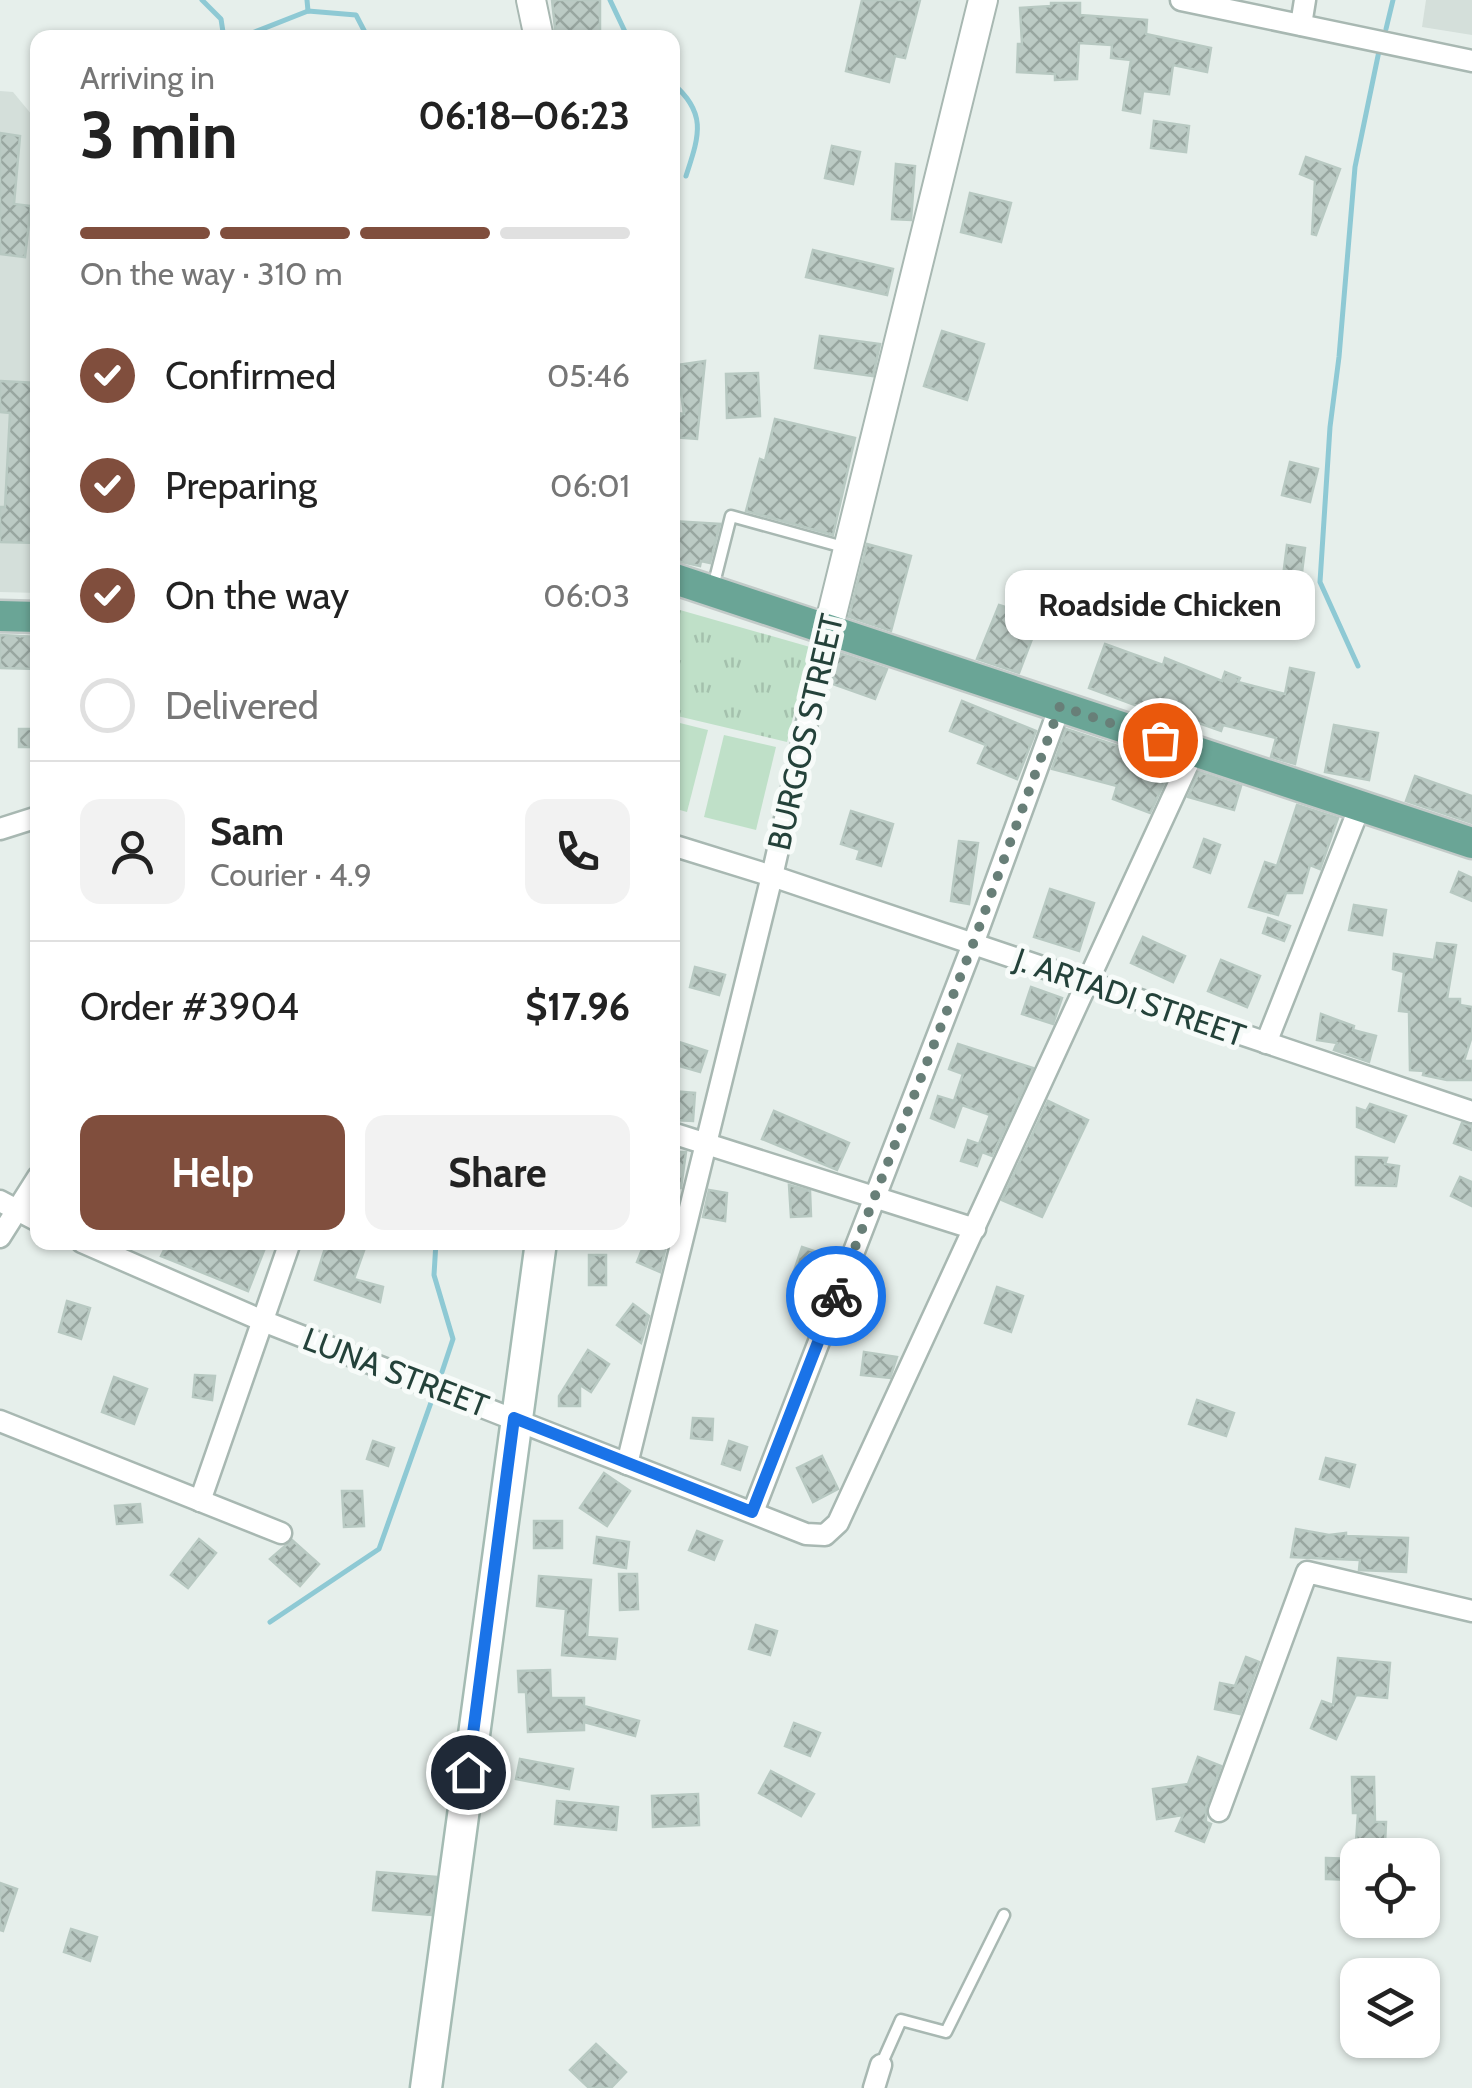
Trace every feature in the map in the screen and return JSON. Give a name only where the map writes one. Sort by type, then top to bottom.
[{"type":"main road","points":[[680,581],[1472,843]]},
{"type":"main road","points":[[0,616],[30,617]]},
{"type":"main road","points":[[426,2088],[540,1250]]},
{"type":"street","points":[[531,0],[537,30]]},
{"type":"street","name":"BURGOS STREET","points":[[680,1249],[983,0]]},
{"type":"street","points":[[1182,0],[1219,4],[1472,61]]},
{"type":"street","points":[[1301,25],[1305,0]]},
{"type":"street","points":[[752,1512],[973,944],[1060,706]]},
{"type":"street","points":[[680,1135],[975,1228],[1194,750]]},
{"type":"street","points":[[1266,1043],[1360,806]]},
{"type":"street","points":[[0,829],[30,820]]},
{"type":"street","name":"J. ARTADI STREET","points":[[680,847],[1472,1112]]},
{"type":"street","points":[[0,1237],[9,1206],[30,1185]]},
{"type":"street","name":"LUNA STREET","points":[[100,1250],[263,1321],[806,1534],[824,1535],[838,1523],[975,1228]]},
{"type":"street","points":[[200,1501],[287,1250]]},
{"type":"street","name":"BURGOS STREET","points":[[627,1464],[680,1250]]},
{"type":"street","points":[[0,1421],[281,1533]]},
{"type":"street","points":[[1218,1811],[1307,1572],[1472,1611]]},
{"type":"street","points":[[874,2088],[881,2065]]},
{"type":"lane","points":[[712,591],[731,516],[848,549]]},
{"type":"lane","points":[[881,2065],[901,2020],[946,2032],[1004,1915]]},
{"type":"shaded area","points":[[1426,0],[1472,0],[1472,35],[1422,27]]},
{"type":"shaded area","points":[[0,91],[13,92],[30,113],[30,593],[0,592]]},
{"type":"green space","points":[[680,610],[810,647],[787,742],[680,717]]},
{"type":"green space","points":[[680,723],[708,730],[687,812],[680,810]]},
{"type":"green space","points":[[724,735],[776,747],[756,830],[704,817]]},
{"type":"building","points":[[552,0],[600,0],[600,30],[555,30]]},
{"type":"building","points":[[862,0],[920,0],[905,58],[895,56],[889,82],[846,71]]},
{"type":"building","points":[[1080,3],[1080,15],[1147,20],[1146,34],[1211,48],[1207,72],[1173,65],[1169,94],[1143,91],[1140,113],[1123,110],[1131,60],[1111,58],[1112,45],[1079,43],[1077,79],[1055,80],[1055,74],[1017,72],[1018,44],[1022,44],[1020,8]]},
{"type":"building","points":[[1154,121],[1189,126],[1186,152],[1151,148]]},
{"type":"building","points":[[0,133],[20,136],[14,204],[30,206],[30,214],[25,257],[0,254]]},
{"type":"building","points":[[832,146],[860,152],[853,184],[825,178]]},
{"type":"building","points":[[1306,157],[1340,169],[1316,235],[1312,234],[1315,180],[1300,174]]},
{"type":"building","points":[[896,164],[915,166],[911,220],[892,219]]},
{"type":"building","points":[[970,193],[1011,203],[1001,242],[961,232]]},
{"type":"building","points":[[813,250],[893,269],[887,295],[806,277]]},
{"type":"building","points":[[942,331],[984,344],[967,400],[924,386]]},
{"type":"building","points":[[820,336],[880,344],[873,376],[815,368]]},
{"type":"building","points":[[705,361],[697,439],[680,438],[680,413],[684,414],[680,365]]},
{"type":"building","points":[[758,373],[760,416],[727,418],[726,374]]},
{"type":"building","points":[[0,381],[30,383],[30,543],[0,542],[10,413],[0,412]]},
{"type":"building","points":[[775,419],[855,438],[833,535],[746,511],[760,459],[765,461]]},
{"type":"building","points":[[1290,462],[1318,469],[1310,502],[1282,495]]},
{"type":"building","points":[[680,522],[720,524],[710,563],[701,561],[700,566],[680,562]]},
{"type":"building","points":[[867,544],[911,556],[891,631],[849,617]]},
{"type":"building","points":[[1287,545],[1305,548],[1299,596],[1305,597],[1298,629],[1260,620],[1257,631],[1237,627],[1244,595],[1274,602],[1277,591],[1281,592]]},
{"type":"building","points":[[999,605],[1040,618],[1019,673],[977,659]]},
{"type":"building","points":[[0,635],[30,637],[30,669],[0,668]]},
{"type":"building","points":[[1105,644],[1163,665],[1165,658],[1222,681],[1225,672],[1240,678],[1238,682],[1285,694],[1290,668],[1314,673],[1295,764],[1271,757],[1276,738],[1223,725],[1221,731],[1193,721],[1191,726],[1089,688]]},
{"type":"building","points":[[839,653],[887,669],[875,699],[830,683]]},
{"type":"building","points":[[962,701],[1036,731],[1017,779],[978,763],[986,745],[950,731]]},
{"type":"building","points":[[1334,725],[1378,733],[1369,780],[1325,772]]},
{"type":"building","points":[[19,729],[30,729],[30,747],[19,747]]},
{"type":"building","points":[[1066,729],[1173,764],[1150,813],[1113,799],[1117,786],[1052,769]]},
{"type":"building","points":[[1199,772],[1241,786],[1234,810],[1188,797]]},
{"type":"building","points":[[1415,776],[1472,796],[1472,823],[1406,801]]},
{"type":"building","points":[[1297,805],[1338,818],[1320,869],[1310,865],[1302,893],[1286,893],[1278,915],[1249,907],[1265,862],[1277,866]]},
{"type":"building","points":[[851,811],[893,824],[881,866],[857,859],[860,850],[841,844]]},
{"type":"building","points":[[1204,839],[1220,845],[1210,873],[1194,867]]},
{"type":"building","points":[[959,841],[978,843],[969,904],[951,901]]},
{"type":"building","points":[[1459,872],[1472,878],[1472,901],[1451,892]]},
{"type":"building","points":[[1050,889],[1094,903],[1079,951],[1034,937]]},
{"type":"building","points":[[1354,905],[1386,910],[1382,935],[1349,930]]},
{"type":"building","points":[[1268,918],[1290,926],[1284,941],[1263,933]]},
{"type":"building","points":[[1143,937],[1185,956],[1173,982],[1131,963]]},
{"type":"building","points":[[1437,943],[1456,945],[1447,999],[1460,999],[1460,1005],[1472,1007],[1472,1036],[1464,1061],[1472,1061],[1472,1080],[1447,1080],[1410,1070],[1409,1012],[1399,1011],[1404,972],[1393,969],[1394,954],[1434,960]]},
{"type":"building","points":[[1221,960],[1260,976],[1247,1007],[1208,991]]},
{"type":"building","points":[[695,967],[725,975],[719,995],[690,987]]},
{"type":"building","points":[[1031,987],[1062,998],[1053,1024],[1022,1014]]},
{"type":"building","points":[[1321,1014],[1376,1036],[1369,1062],[1334,1050],[1337,1043],[1317,1040]]},
{"type":"building","points":[[680,1042],[707,1051],[700,1072],[680,1066]]},
{"type":"building","points":[[958,1044],[1033,1068],[992,1156],[982,1152],[977,1166],[961,1161],[968,1140],[979,1144],[990,1115],[962,1105],[954,1127],[931,1118],[938,1096],[954,1101],[963,1074],[949,1069]]},
{"type":"building","points":[[680,1092],[695,1093],[693,1121],[680,1120]]},
{"type":"building","points":[[1048,1101],[1088,1120],[1042,1217],[1002,1200]]},
{"type":"building","points":[[1370,1104],[1406,1116],[1394,1142],[1357,1127],[1357,1108],[1366,1111]]},
{"type":"building","points":[[774,1111],[849,1143],[837,1170],[762,1139]]},
{"type":"building","points":[[1462,1123],[1472,1125],[1472,1150],[1454,1143]]},
{"type":"building","points":[[680,1152],[686,1152],[681,1188]]},
{"type":"building","points":[[1356,1157],[1387,1158],[1385,1164],[1399,1166],[1396,1186],[1356,1185]]},
{"type":"building","points":[[1460,1177],[1472,1182],[1472,1206],[1451,1196]]},
{"type":"building","points":[[789,1185],[810,1191],[811,1216],[791,1217]]},
{"type":"building","points":[[709,1190],[727,1193],[725,1221],[703,1217]]},
{"type":"building","points":[[802,1247],[832,1257],[823,1281],[794,1271]]},
{"type":"building","points":[[164,1250],[264,1250],[248,1291],[161,1256]]},
{"type":"building","points":[[324,1250],[364,1250],[354,1279],[383,1287],[380,1302],[315,1280]]},
{"type":"building","points":[[642,1250],[665,1250],[660,1272],[637,1262]]},
{"type":"building","points":[[589,1255],[606,1255],[606,1285],[589,1285]]},
{"type":"building","points":[[997,1287],[1023,1296],[1011,1332],[985,1323]]},
{"type":"building","points":[[67,1301],[90,1308],[81,1339],[59,1332]]},
{"type":"building","points":[[633,1304],[649,1316],[641,1343],[617,1325]]},
{"type":"building","points":[[588,1350],[609,1364],[591,1392],[580,1385],[580,1406],[559,1406],[559,1396]]},
{"type":"building","points":[[864,1352],[897,1357],[890,1378],[861,1375]]},
{"type":"building","points":[[195,1375],[215,1376],[212,1400],[193,1397]]},
{"type":"building","points":[[114,1377],[147,1389],[134,1424],[102,1412]]},
{"type":"building","points":[[1197,1400],[1234,1413],[1226,1436],[1189,1424]]},
{"type":"building","points":[[693,1418],[713,1419],[712,1440],[691,1438]]},
{"type":"building","points":[[373,1441],[394,1448],[388,1466],[367,1459]]},
{"type":"building","points":[[729,1441],[747,1447],[740,1470],[722,1464]]},
{"type":"building","points":[[822,1456],[838,1489],[813,1502],[797,1468]]},
{"type":"building","points":[[1326,1458],[1355,1465],[1349,1487],[1320,1479]]},
{"type":"building","points":[[604,1473],[630,1491],[607,1526],[580,1508]]},
{"type":"building","points":[[342,1491],[362,1491],[364,1526],[344,1527]]},
{"type":"building","points":[[140,1504],[142,1522],[117,1524],[115,1506]]},
{"type":"building","points":[[534,1521],[562,1521],[562,1548],[534,1548]]},
{"type":"building","points":[[1296,1529],[1329,1535],[1408,1538],[1406,1572],[1359,1570],[1360,1560],[1291,1557]]},
{"type":"building","points":[[697,1531],[722,1541],[714,1560],[689,1550]]},
{"type":"building","points":[[597,1537],[629,1542],[626,1568],[594,1563]]},
{"type":"building","points":[[199,1539],[216,1553],[188,1588],[171,1575]]},
{"type":"building","points":[[292,1540],[319,1564],[300,1586],[270,1559]]},
{"type":"building","points":[[619,1574],[637,1574],[638,1609],[620,1610]]},
{"type":"building","points":[[539,1576],[591,1580],[587,1637],[617,1639],[615,1659],[562,1655],[566,1609],[537,1606]]},
{"type":"building","points":[[756,1625],[777,1631],[770,1655],[749,1649]]},
{"type":"building","points":[[1246,1657],[1259,1662],[1240,1714],[1215,1709],[1220,1683],[1235,1686]]},
{"type":"building","points":[[1338,1658],[1390,1663],[1387,1698],[1356,1695],[1336,1739],[1311,1728],[1322,1701],[1333,1705]]},
{"type":"building","points":[[550,1670],[551,1698],[584,1698],[584,1706],[639,1721],[635,1736],[584,1722],[584,1730],[528,1732],[526,1692],[519,1692],[518,1671]]},
{"type":"building","points":[[794,1723],[820,1733],[810,1756],[785,1746]]},
{"type":"building","points":[[1198,1757],[1221,1766],[1206,1807],[1206,1822],[1211,1824],[1204,1842],[1176,1831],[1183,1815],[1157,1819],[1153,1789],[1188,1784]]},
{"type":"building","points":[[520,1759],[573,1769],[569,1789],[516,1779]]},
{"type":"building","points":[[771,1771],[814,1794],[801,1816],[759,1793]]},
{"type":"building","points":[[1352,1777],[1374,1777],[1375,1822],[1386,1822],[1385,1838],[1356,1838],[1358,1813],[1353,1813]]},
{"type":"building","points":[[698,1794],[699,1825],[653,1827],[652,1796]]},
{"type":"building","points":[[557,1801],[618,1807],[616,1830],[555,1824]]},
{"type":"building","points":[[1326,1858],[1340,1858],[1340,1880],[1326,1879]]},
{"type":"building","points":[[377,1872],[436,1877],[431,1915],[373,1910]]},
{"type":"building","points":[[0,1883],[17,1889],[3,1931],[0,1930]]},
{"type":"building","points":[[71,1929],[97,1937],[90,1961],[64,1952]]},
{"type":"building","points":[[596,2044],[626,2072],[611,2088],[589,2088],[570,2070]]},
{"type":"waterway","points":[[202,0],[221,19],[223,30]]},
{"type":"waterway","points":[[307,0],[308,11]]},
{"type":"waterway","points":[[610,0],[624,30]]},
{"type":"waterway","points":[[1386,29],[1393,0]]},
{"type":"waterway","points":[[260,30],[308,11],[356,15],[364,30]]},
{"type":"waterway","points":[[1358,666],[1320,582],[1330,427],[1355,167],[1379,51]]},
{"type":"waterway","points":[[680,91],[696,115],[697,126],[686,176]]},
{"type":"waterway","points":[[436,1250],[434,1275],[453,1339],[442,1372]]},
{"type":"waterway","points":[[270,1622],[379,1549],[434,1394]]},
{"type":"way so far","points":[[836,1296],[973,944],[1060,706],[1160,740]]},
{"type":"place","name":"Roadside Chicken","points":[[1160,740]]},
{"type":"route","points":[[468,1772],[514,1418],[752,1512],[836,1296]]}]
